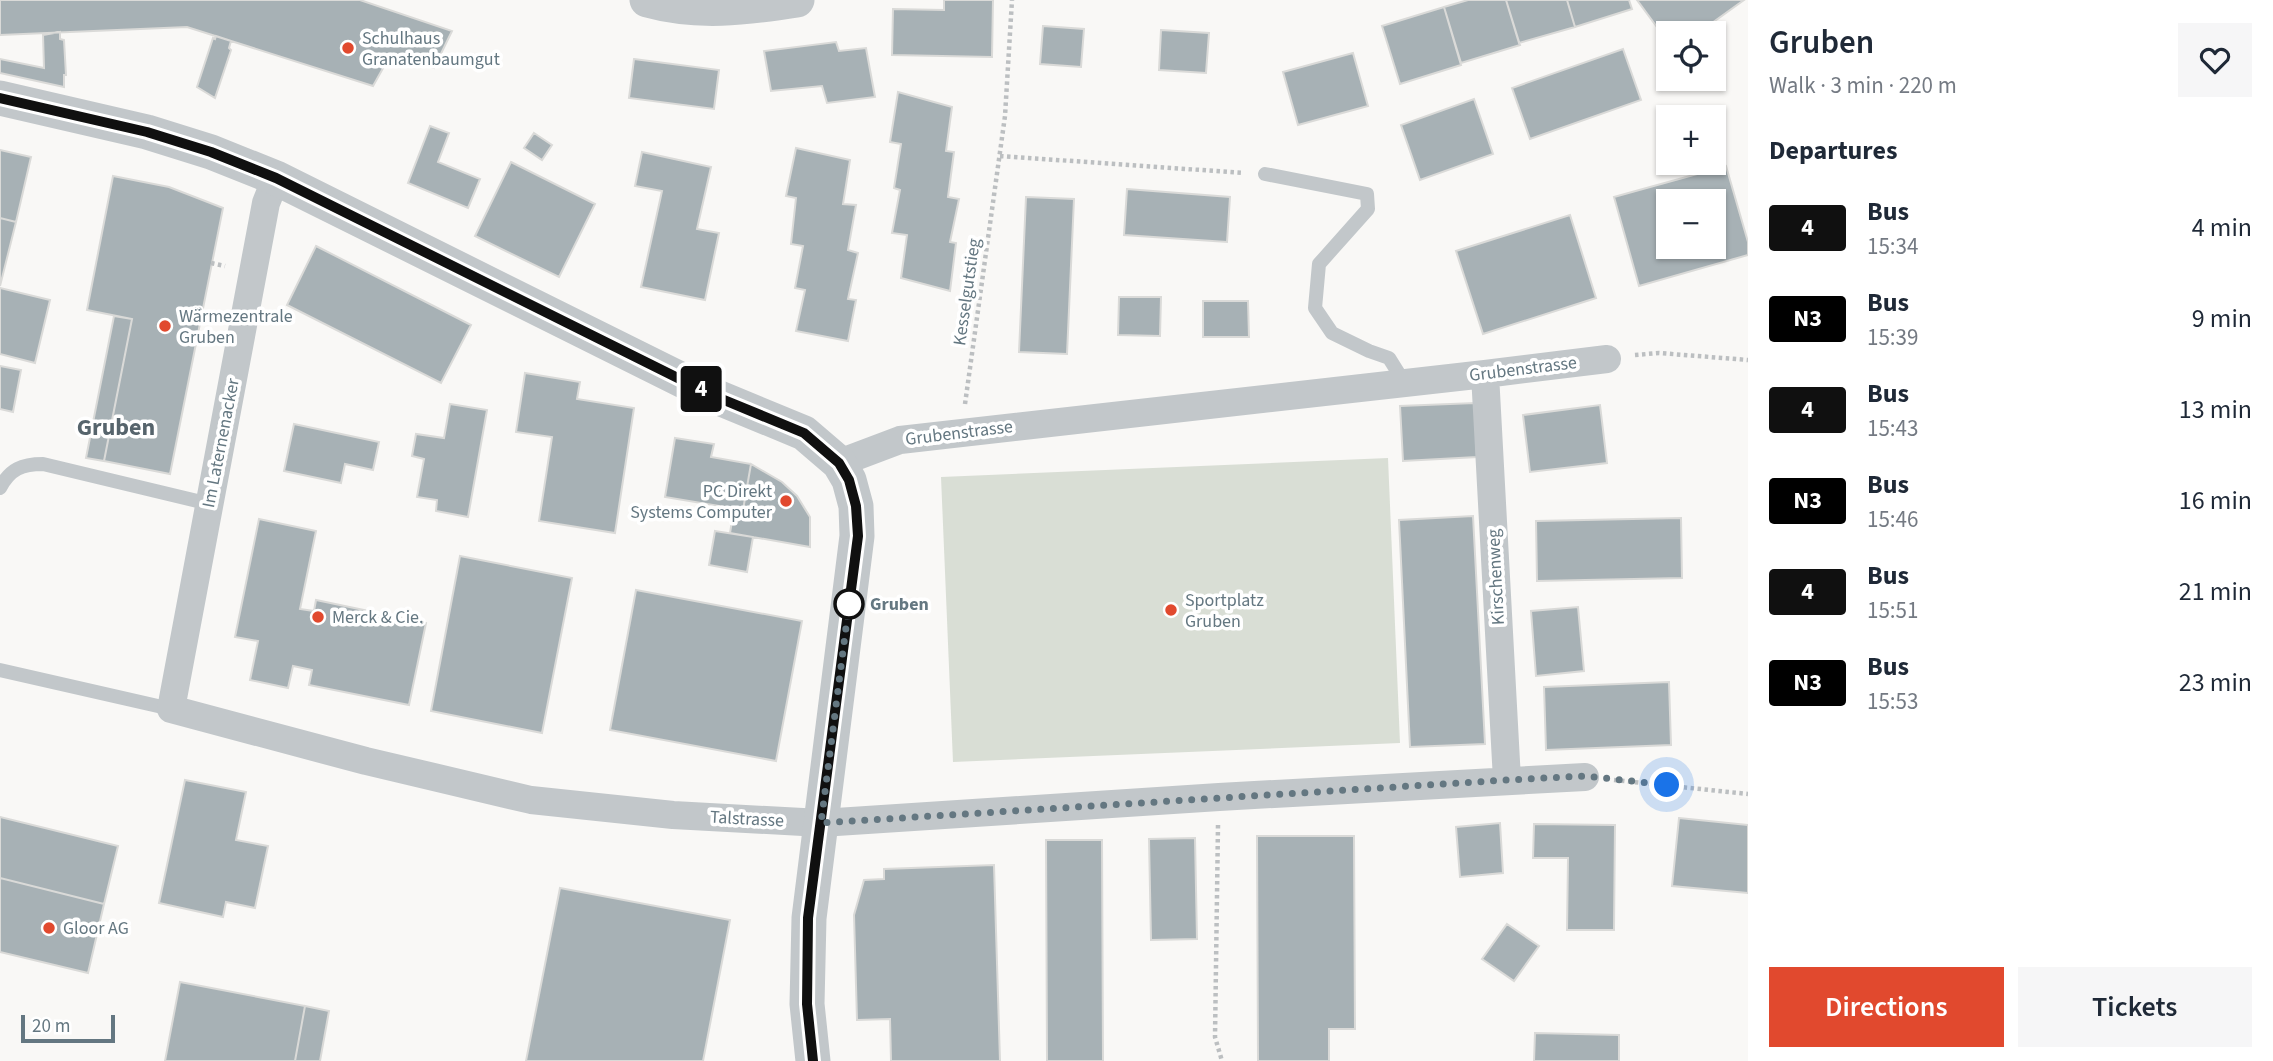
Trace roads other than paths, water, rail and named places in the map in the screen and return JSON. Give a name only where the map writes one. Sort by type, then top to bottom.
[{"type":"street","points":[[647,0],[667,6],[737,9],[797,0]]},
{"type":"street","points":[[0,98],[147,132],[211,152],[276,178],[712,395],[804,433],[839,463],[849,480],[856,506],[858,536],[808,918],[807,1004],[814,1061]]},
{"type":"street","name":"Im Laternenacker","points":[[171,709],[266,203],[276,178]]},
{"type":"street","name":"Grubenstrasse","points":[[839,463],[900,440],[1607,359]]},
{"type":"street","name":"Kirschenweg","points":[[1485,374],[1507,780]]},
{"type":"street","name":"Talstrasse","points":[[171,709],[366,761],[531,800],[673,815],[821,823],[1585,776]]},
{"type":"lane","points":[[1265,174],[1367,194],[1368,209],[1319,264],[1315,308],[1332,333],[1389,358],[1404,382]]},
{"type":"lane","points":[[0,488],[8,474],[25,464],[43,464],[210,504]]},
{"type":"lane","points":[[0,670],[171,709]]},
{"type":"place","name":"Schulhaus Granatenbaumgut","points":[[348,48]]},
{"type":"place","name":"Wärmezentrale Gruben","points":[[165,326]]},
{"type":"place","name":"PC Direkt Systems Computer","points":[[786,501]]},
{"type":"place","name":"Gruben","points":[[849,604]]},
{"type":"place","name":"Sportplatz Gruben","points":[[1171,610]]},
{"type":"place","name":"Merck & Cie.","points":[[318,617]]},
{"type":"place","name":"Gloor AG","points":[[49,928]]},
{"type":"district","name":"Gruben","points":[[116,427]]}]
